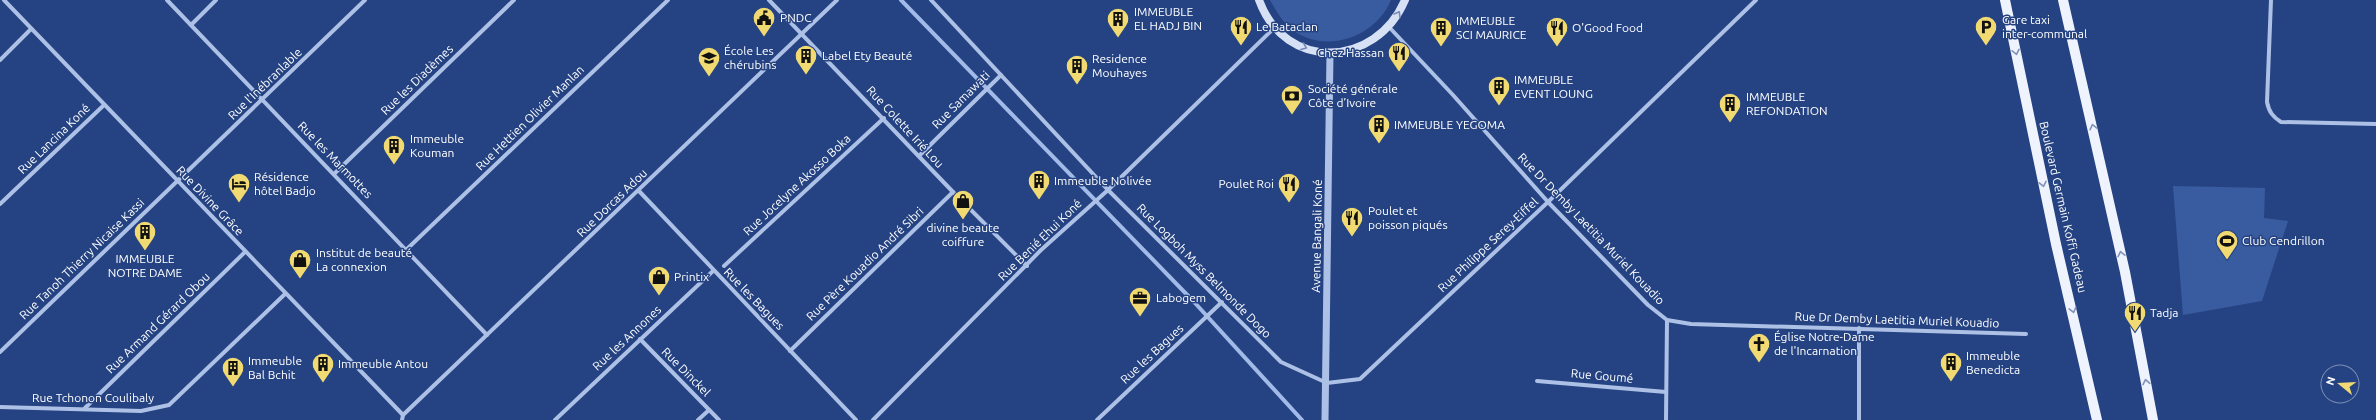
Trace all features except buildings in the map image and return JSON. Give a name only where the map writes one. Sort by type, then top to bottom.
[{"type":"main road","points":[[1260,0],[1263,11],[1275,27],[1295,44],[1308,49],[1330,53],[1349,51],[1364,46],[1390,27],[1400,14],[1405,0]]},
{"type":"main road","name":"Boulevard Germain Koffi Gadeau","points":[[2005,0],[2056,244],[2097,420]]},
{"type":"main road","points":[[2063,0],[2125,272],[2153,420]]},
{"type":"street","name":"Rue Divine Grâce","points":[[4,0],[285,294],[403,415]]},
{"type":"street","name":"Rue les Marmottes","points":[[167,0],[407,250],[487,336]]},
{"type":"street","points":[[191,25],[216,0]]},
{"type":"street","name":"Rue l'Inébranlable","points":[[178,182],[365,0]]},
{"type":"street","name":"Rue les Diadèmes","points":[[334,174],[514,0]]},
{"type":"street","name":"Rue Hettien Olivier Manlan","points":[[407,250],[668,0]]},
{"type":"street","name":"Rue Colette Irié Lou","points":[[770,0],[953,192],[1027,266]]},
{"type":"street","name":"Rue Dorcas Adou","points":[[403,415],[639,191],[837,0]]},
{"type":"street","name":"Rue Logboh Myss Belmonde Dogo","points":[[931,0],[1108,190],[1281,362],[1327,383]]},
{"type":"street","name":"Rue Philippe Serey-Eiffel","points":[[1327,383],[1360,379],[1548,202],[1756,0]]},
{"type":"street","points":[[2271,0],[2268,102],[2269,109],[2274,117],[2281,122],[2376,124]]},
{"type":"street","name":"Rue Benié Ehui Koné","points":[[873,420],[1027,266],[1108,190],[1275,27]]},
{"type":"street","name":"Rue Dr Demby Laetitia Muriel Kouadio","points":[[1390,27],[1548,202],[1648,305],[1667,320],[1692,324],[2026,334]]},
{"type":"street","points":[[0,60],[31,29]]},
{"type":"street","name":"Avenue Bangali Koné","points":[[1325,420],[1327,383],[1330,53]]},
{"type":"street","name":"Rue Samawati","points":[[919,156],[1001,75]]},
{"type":"street","name":"Rue Lancina Koné","points":[[0,204],[104,105]]},
{"type":"street","name":"Rue Jocelyne Akosso Boka","points":[[724,266],[884,118]]},
{"type":"street","name":"Rue Tanoh Thierry Nicaise Kassi","points":[[0,352],[178,182]]},
{"type":"street","name":"Rue les Bagues","points":[[639,191],[713,271],[856,420]]},
{"type":"street","name":"Rue Père Kouadio André Sibri","points":[[790,351],[953,192]]},
{"type":"street","name":"Rue Armand Gérard Obou","points":[[85,408],[245,252]]},
{"type":"street","name":"Rue les Annones","points":[[555,420],[713,271]]},
{"type":"street","name":"Rue Tchonon Coulibaly","points":[[0,407],[85,408],[141,411],[169,405],[285,294]]},
{"type":"street","name":"Rue les Bagues","points":[[1097,420],[1222,302]]},
{"type":"street","points":[[1666,420],[1667,320]]},
{"type":"street","points":[[1859,328],[1859,420]]},
{"type":"street","name":"Rue Dinckel","points":[[640,339],[719,420]]},
{"type":"street","name":"Rue Goumé","points":[[1537,381],[1666,392]]},
{"type":"street","points":[[698,420],[709,410]]},
{"type":"street","points":[[402,420],[403,415]]},
{"type":"shaded area","points":[[1270,0],[1391,0],[1383,14],[1373,25],[1360,33],[1345,39],[1330,41],[1315,40],[1300,35],[1284,22]]},
{"type":"shaded area","name":"Club Cendrillon","points":[[2173,186],[2265,188],[2264,218],[2288,221],[2262,301],[2183,315]]},
{"type":"waterway","points":[[901,0],[1195,303],[1302,420]]},
{"type":"place","name":"PNDC","points":[[764,38]]},
{"type":"place","name":"IMMEUBLE EL HADJ BIN","points":[[1118,38]]},
{"type":"place","name":"Le Bataclan","points":[[1241,46]]},
{"type":"place","name":"Gare taxi inter-communal","points":[[1986,46]]},
{"type":"place","name":"IMMEUBLE SCI MAURICE","points":[[1441,48]]},
{"type":"place","name":"O'Good Food","points":[[1557,48]]},
{"type":"place","name":"Chez Hassan","points":[[1399,72]]},
{"type":"place","name":"Label Ety Beauté","points":[[806,76]]},
{"type":"place","name":"École Les chérubins","points":[[709,78]]},
{"type":"place","name":"Residence Mouhayes","points":[[1077,86]]},
{"type":"place","name":"IMMEUBLE EVENT LOUNG","points":[[1499,106]]},
{"type":"place","name":"Société générale Côte d’Ivoire","points":[[1292,116]]},
{"type":"place","name":"IMMEUBLE REFONDATION","points":[[1730,124]]},
{"type":"place","name":"IMMEUBLE YEGOMA","points":[[1379,144]]},
{"type":"place","name":"Immeuble Kouman","points":[[394,166]]},
{"type":"place","name":"Immeuble Nolivée","points":[[1039,200]]},
{"type":"place","name":"Résidence hôtel Badjo","points":[[239,204]]},
{"type":"place","name":"Poulet Roi","points":[[1289,204]]},
{"type":"place","name":"divine beaute coiffure","points":[[963,220]]},
{"type":"place","name":"Poulet et poisson piqués","points":[[1352,238]]},
{"type":"place","name":"IMMEUBLE NOTRE DAME","points":[[145,252]]},
{"type":"place","name":"Club Cendrillon","points":[[2227,260]]},
{"type":"place","name":"Institut de beauté La connexion","points":[[300,280]]},
{"type":"place","name":"Printix","points":[[659,296]]},
{"type":"place","name":"Labogem","points":[[1140,318]]},
{"type":"place","name":"Tadja","points":[[2135,332]]},
{"type":"place","name":"Église Notre-Dame de l'Incarnation","points":[[1759,364]]},
{"type":"place","name":"Immeuble Benedicta","points":[[1951,382]]},
{"type":"place","name":"Immeuble Antou","points":[[323,384]]},
{"type":"place","name":"Immeuble Bal Bchit","points":[[233,388]]}]
